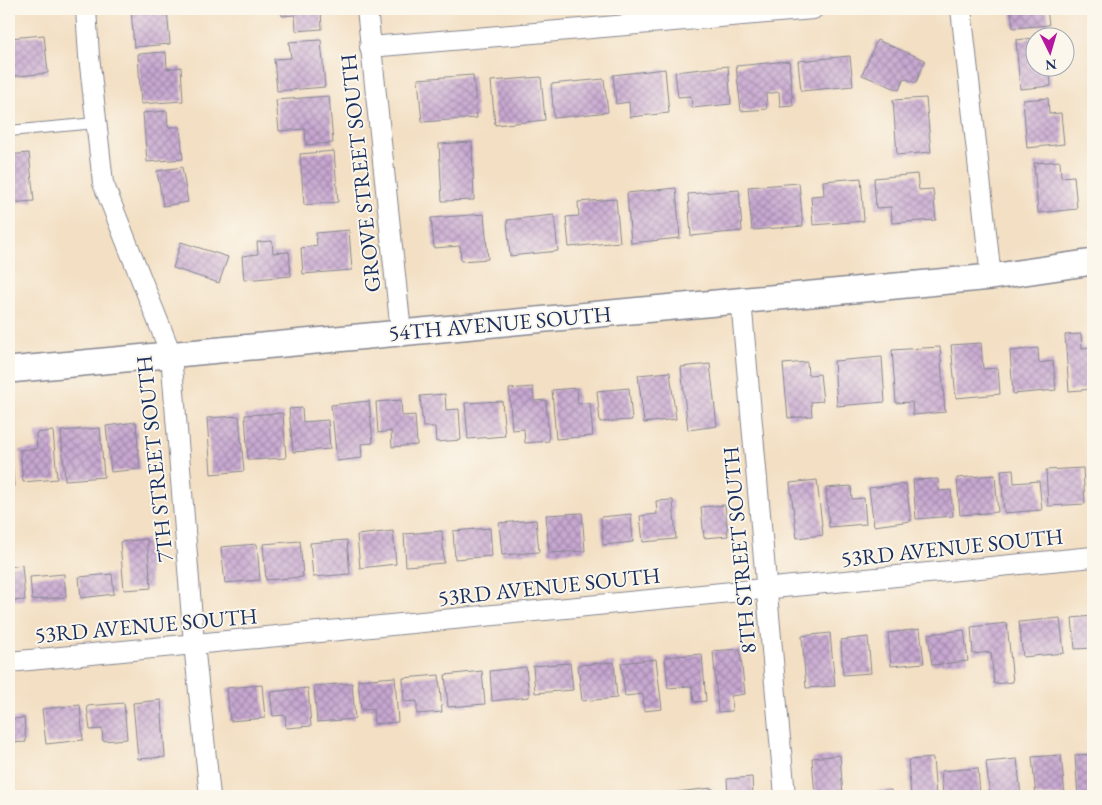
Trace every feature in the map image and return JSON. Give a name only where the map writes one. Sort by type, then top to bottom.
[{"type":"street","name":"7TH STREET SOUTH","points":[[86,9],[89,56],[103,183],[171,354],[194,644],[210,796]]},
{"type":"street","name":"GROVE STREET SOUTH","points":[[367,9],[400,332]]},
{"type":"street","points":[[370,47],[813,9]]},
{"type":"street","points":[[961,9],[991,277]]},
{"type":"street","name":"54TH AVENUE SOUTH","points":[[9,370],[991,277],[1093,262]]},
{"type":"street","name":"54TH AVENUE SOUTH","points":[[991,277],[1093,276]]},
{"type":"street","name":"8TH STREET SOUTH","points":[[741,300],[785,796]]},
{"type":"street","name":"53RD AVENUE SOUTH","points":[[9,662],[1093,557]]},
{"type":"lane","points":[[9,131],[96,123]]},
{"type":"building","points":[[131,9],[167,9],[170,44],[134,47]]},
{"type":"building","points":[[281,9],[321,9],[322,29],[296,31],[295,15],[282,16]]},
{"type":"building","points":[[1011,9],[1047,9],[1049,25],[1013,28]]},
{"type":"building","points":[[44,35],[48,73],[9,77],[9,38]]},
{"type":"building","points":[[1024,39],[1024,78],[1050,78],[1051,86],[1020,89],[1016,40]]},
{"type":"building","points":[[321,40],[325,87],[277,91],[274,59],[291,58],[289,42]]},
{"type":"building","points":[[877,40],[925,60],[916,83],[904,78],[899,90],[862,75]]},
{"type":"building","points":[[166,52],[167,69],[181,67],[183,101],[141,104],[138,54]]},
{"type":"building","points":[[850,56],[853,86],[801,91],[798,61]]},
{"type":"building","points":[[789,61],[793,106],[780,107],[779,92],[766,94],[767,109],[741,111],[736,66]]},
{"type":"building","points":[[728,66],[731,104],[692,108],[691,96],[678,97],[675,72]]},
{"type":"building","points":[[665,69],[669,113],[630,117],[629,102],[616,104],[613,75]]},
{"type":"building","points":[[473,75],[477,118],[422,122],[418,79]]},
{"type":"building","points":[[541,77],[545,120],[495,125],[491,81]]},
{"type":"building","points":[[604,79],[608,112],[554,118],[551,84]]},
{"type":"building","points":[[329,96],[333,143],[306,145],[305,129],[279,131],[276,100]]},
{"type":"building","points":[[926,98],[931,152],[897,155],[893,100]]},
{"type":"building","points":[[1048,98],[1049,114],[1061,113],[1064,144],[1027,148],[1023,100]]},
{"type":"building","points":[[167,111],[168,127],[180,127],[183,159],[147,162],[143,113]]},
{"type":"building","points":[[472,142],[474,200],[442,201],[439,144]]},
{"type":"building","points":[[334,151],[338,202],[304,205],[300,154]]},
{"type":"building","points":[[29,153],[34,201],[9,203],[9,155]]},
{"type":"building","points":[[1060,161],[1061,177],[1074,176],[1077,209],[1038,213],[1034,163]]},
{"type":"building","points":[[182,167],[188,202],[163,206],[157,171]]},
{"type":"building","points":[[917,174],[919,190],[933,189],[936,220],[892,223],[891,207],[876,208],[874,178]]},
{"type":"building","points":[[861,178],[864,221],[813,225],[811,196],[824,195],[823,181]]},
{"type":"building","points":[[799,183],[803,226],[752,230],[748,187]]},
{"type":"building","points":[[676,188],[680,238],[631,243],[627,193]]},
{"type":"building","points":[[739,190],[742,231],[691,236],[688,194]]},
{"type":"building","points":[[616,199],[620,242],[569,247],[566,217],[579,216],[578,202]]},
{"type":"building","points":[[484,214],[488,259],[461,261],[460,246],[434,248],[431,218]]},
{"type":"building","points":[[554,215],[558,251],[510,256],[507,220]]},
{"type":"building","points":[[349,230],[352,270],[303,274],[301,248],[317,246],[316,233]]},
{"type":"building","points":[[272,241],[273,253],[289,252],[291,276],[244,280],[242,256],[258,254],[257,242]]},
{"type":"building","points":[[181,242],[228,257],[219,283],[173,268]]},
{"type":"building","points":[[1081,334],[1082,348],[1093,347],[1093,389],[1069,391],[1065,335]]},
{"type":"building","points":[[981,343],[983,369],[998,368],[1000,394],[956,398],[951,345]]},
{"type":"building","points":[[940,347],[945,412],[913,415],[912,402],[896,403],[892,350]]},
{"type":"building","points":[[1038,348],[1039,363],[1053,361],[1056,390],[1013,394],[1010,351]]},
{"type":"building","points":[[882,357],[885,402],[837,406],[834,361]]},
{"type":"building","points":[[807,362],[808,375],[820,374],[823,401],[811,402],[812,416],[788,418],[783,364]]},
{"type":"building","points":[[710,364],[717,426],[688,430],[681,367]]},
{"type":"building","points":[[670,372],[676,419],[644,423],[638,375]]},
{"type":"building","points":[[533,387],[534,401],[546,400],[549,441],[525,443],[524,429],[512,430],[509,389]]},
{"type":"building","points":[[577,388],[578,404],[590,403],[593,436],[556,439],[552,390]]},
{"type":"building","points":[[629,388],[632,420],[600,422],[597,391]]},
{"type":"building","points":[[445,394],[446,410],[459,409],[461,440],[436,442],[435,427],[423,427],[420,396]]},
{"type":"building","points":[[401,400],[402,416],[415,415],[417,445],[392,447],[391,431],[378,433],[376,402]]},
{"type":"building","points":[[369,401],[373,443],[361,444],[362,458],[337,461],[331,405]]},
{"type":"building","points":[[502,401],[505,436],[468,439],[465,403]]},
{"type":"building","points":[[302,408],[303,422],[328,420],[330,449],[293,452],[289,409]]},
{"type":"building","points":[[283,413],[286,458],[248,460],[245,415]]},
{"type":"building","points":[[239,416],[244,471],[211,474],[207,418]]},
{"type":"building","points":[[136,422],[140,469],[111,472],[106,426]]},
{"type":"building","points":[[100,428],[104,477],[65,480],[61,431]]},
{"type":"building","points":[[53,431],[57,479],[23,482],[20,450],[37,449],[36,433]]},
{"type":"building","points":[[10,439],[14,486],[9,486]]},
{"type":"building","points":[[1083,468],[1085,504],[1048,506],[1046,470]]},
{"type":"building","points":[[1013,469],[1014,483],[1039,481],[1042,510],[1004,513],[1001,470]]},
{"type":"building","points":[[1093,474],[1093,501],[1092,501],[1090,475]]},
{"type":"building","points":[[995,475],[998,512],[960,515],[957,478]]},
{"type":"building","points":[[938,479],[939,491],[951,490],[953,516],[916,519],[913,480]]},
{"type":"building","points":[[817,480],[823,535],[797,538],[790,483]]},
{"type":"building","points":[[906,484],[911,521],[874,526],[869,488]]},
{"type":"building","points":[[851,486],[852,499],[864,498],[866,524],[829,527],[826,488]]},
{"type":"building","points":[[673,500],[676,539],[643,542],[640,516],[657,514],[656,501]]},
{"type":"building","points":[[725,505],[728,536],[704,538],[701,507]]},
{"type":"building","points":[[582,513],[585,551],[549,553],[546,515]]},
{"type":"building","points":[[631,514],[633,542],[603,545],[601,517]]},
{"type":"building","points":[[536,520],[539,552],[502,555],[499,523]]},
{"type":"building","points":[[490,528],[492,556],[455,559],[453,531]]},
{"type":"building","points":[[393,531],[396,564],[360,568],[357,535]]},
{"type":"building","points":[[442,531],[444,563],[406,566],[404,534]]},
{"type":"building","points":[[147,539],[151,588],[124,590],[120,542]]},
{"type":"building","points":[[347,540],[350,574],[313,577],[310,543]]},
{"type":"building","points":[[300,541],[303,577],[266,580],[263,544]]},
{"type":"building","points":[[257,544],[260,580],[225,583],[221,547]]},
{"type":"building","points":[[22,565],[25,600],[9,601],[9,567]]},
{"type":"building","points":[[64,574],[66,597],[32,600],[30,577]]},
{"type":"building","points":[[112,574],[114,594],[81,598],[79,577]]},
{"type":"building","points":[[1093,616],[1093,648],[1075,649],[1072,618]]},
{"type":"building","points":[[1060,618],[1064,653],[1023,657],[1019,622]]},
{"type":"building","points":[[1007,623],[1013,682],[994,684],[991,652],[973,654],[971,627]]},
{"type":"building","points":[[920,629],[924,663],[891,666],[888,633]]},
{"type":"building","points":[[964,630],[968,661],[932,665],[928,634]]},
{"type":"building","points":[[830,633],[835,686],[806,688],[802,636]]},
{"type":"building","points":[[868,637],[871,673],[843,675],[841,640]]},
{"type":"building","points":[[740,649],[745,694],[731,696],[732,711],[718,712],[713,651]]},
{"type":"building","points":[[702,654],[706,701],[694,702],[692,686],[668,688],[665,657]]},
{"type":"building","points":[[656,659],[662,709],[644,711],[643,694],[625,696],[621,663]]},
{"type":"building","points":[[614,662],[617,698],[582,701],[578,665]]},
{"type":"building","points":[[570,663],[573,690],[535,693],[533,666]]},
{"type":"building","points":[[526,667],[529,697],[492,701],[490,671]]},
{"type":"building","points":[[482,671],[485,704],[448,707],[445,675]]},
{"type":"building","points":[[439,675],[442,712],[417,714],[417,701],[404,702],[403,678]]},
{"type":"building","points":[[395,677],[398,722],[374,724],[373,709],[361,710],[358,680]]},
{"type":"building","points":[[352,683],[355,719],[317,722],[314,686]]},
{"type":"building","points":[[262,685],[265,718],[230,721],[227,688]]},
{"type":"building","points":[[308,688],[311,726],[286,728],[285,715],[273,716],[270,692]]},
{"type":"building","points":[[161,700],[165,757],[138,759],[133,703]]},
{"type":"building","points":[[124,703],[127,739],[103,741],[102,729],[90,730],[87,706]]},
{"type":"building","points":[[80,705],[83,740],[46,744],[42,709]]},
{"type":"building","points":[[24,718],[26,742],[9,743],[9,719]]},
{"type":"building","points":[[1093,754],[1093,796],[1078,796],[1075,755]]},
{"type":"building","points":[[840,755],[843,796],[815,796],[812,758]]},
{"type":"building","points":[[1061,755],[1065,796],[1036,796],[1032,757]]},
{"type":"building","points":[[933,758],[936,796],[911,796],[908,760]]},
{"type":"building","points":[[1017,759],[1021,796],[990,796],[986,762]]},
{"type":"building","points":[[978,768],[980,796],[943,796],[941,771]]},
{"type":"building","points":[[752,777],[753,796],[728,796],[727,779]]},
{"type":"building","points":[[712,788],[713,796],[678,796],[677,792]]},
{"type":"building","points":[[891,790],[891,796],[860,796],[860,792]]},
{"type":"building","points":[[669,793],[669,796],[653,796],[653,795]]}]
